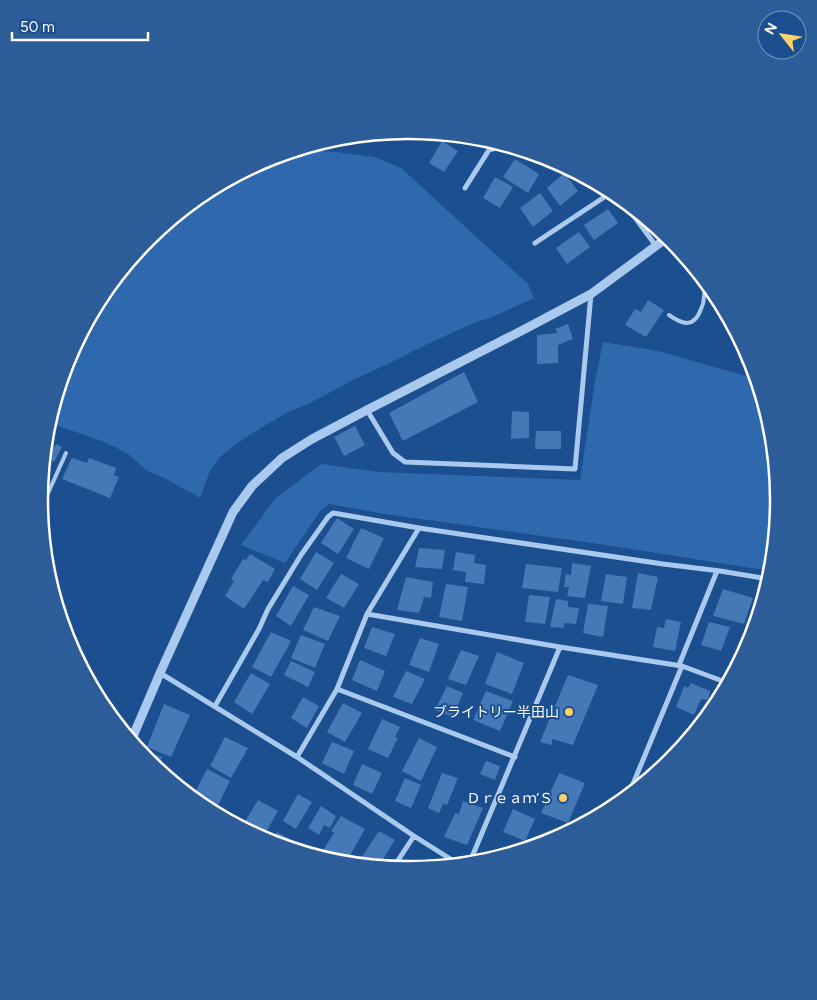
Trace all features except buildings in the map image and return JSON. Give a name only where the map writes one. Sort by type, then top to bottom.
[{"type":"street","points":[[465,188],[489,150],[493,149]]},
{"type":"street","points":[[535,244],[604,197]]},
{"type":"street","points":[[639,222],[656,246]]},
{"type":"street","points":[[134,734],[233,512],[252,486],[282,458],[312,439],[591,294],[661,242]]},
{"type":"street","points":[[367,410],[393,453],[405,462],[575,469],[591,294]]},
{"type":"street","points":[[215,706],[259,629],[268,609],[301,555],[328,517],[333,513],[419,528],[761,578]]},
{"type":"street","points":[[298,758],[337,689],[367,614],[419,528]]},
{"type":"street","points":[[634,781],[717,571]]},
{"type":"street","points":[[367,614],[681,666],[721,681]]},
{"type":"street","points":[[473,855],[560,647]]},
{"type":"street","points":[[160,672],[298,758],[450,859]]},
{"type":"street","points":[[337,689],[515,757]]},
{"type":"street","points":[[398,861],[414,836]]},
{"type":"lane","points":[[669,315],[685,323],[693,322],[698,317],[703,305],[705,293]]},
{"type":"lane","points":[[48,493],[66,453]]},
{"type":"shaded area","points":[[317,150],[336,152],[374,157],[401,168],[528,284],[534,298],[423,346],[310,403],[286,413],[251,434],[220,457],[210,471],[200,498],[146,470],[127,453],[102,441],[55,425],[75,362],[108,299],[153,245],[189,214],[228,187],[270,166],[292,158]]},
{"type":"shaded area","points":[[603,342],[658,351],[747,377],[763,430],[769,476],[769,524],[763,570],[606,545],[385,514],[329,504],[321,510],[285,563],[241,545],[275,499],[321,464],[379,472],[580,480]]},
{"type":"place","name":"ブライトリー半田山","points":[[569,712]]},
{"type":"place","name":"Ｄｒｅａｍ’Ｓ","points":[[563,798]]}]
